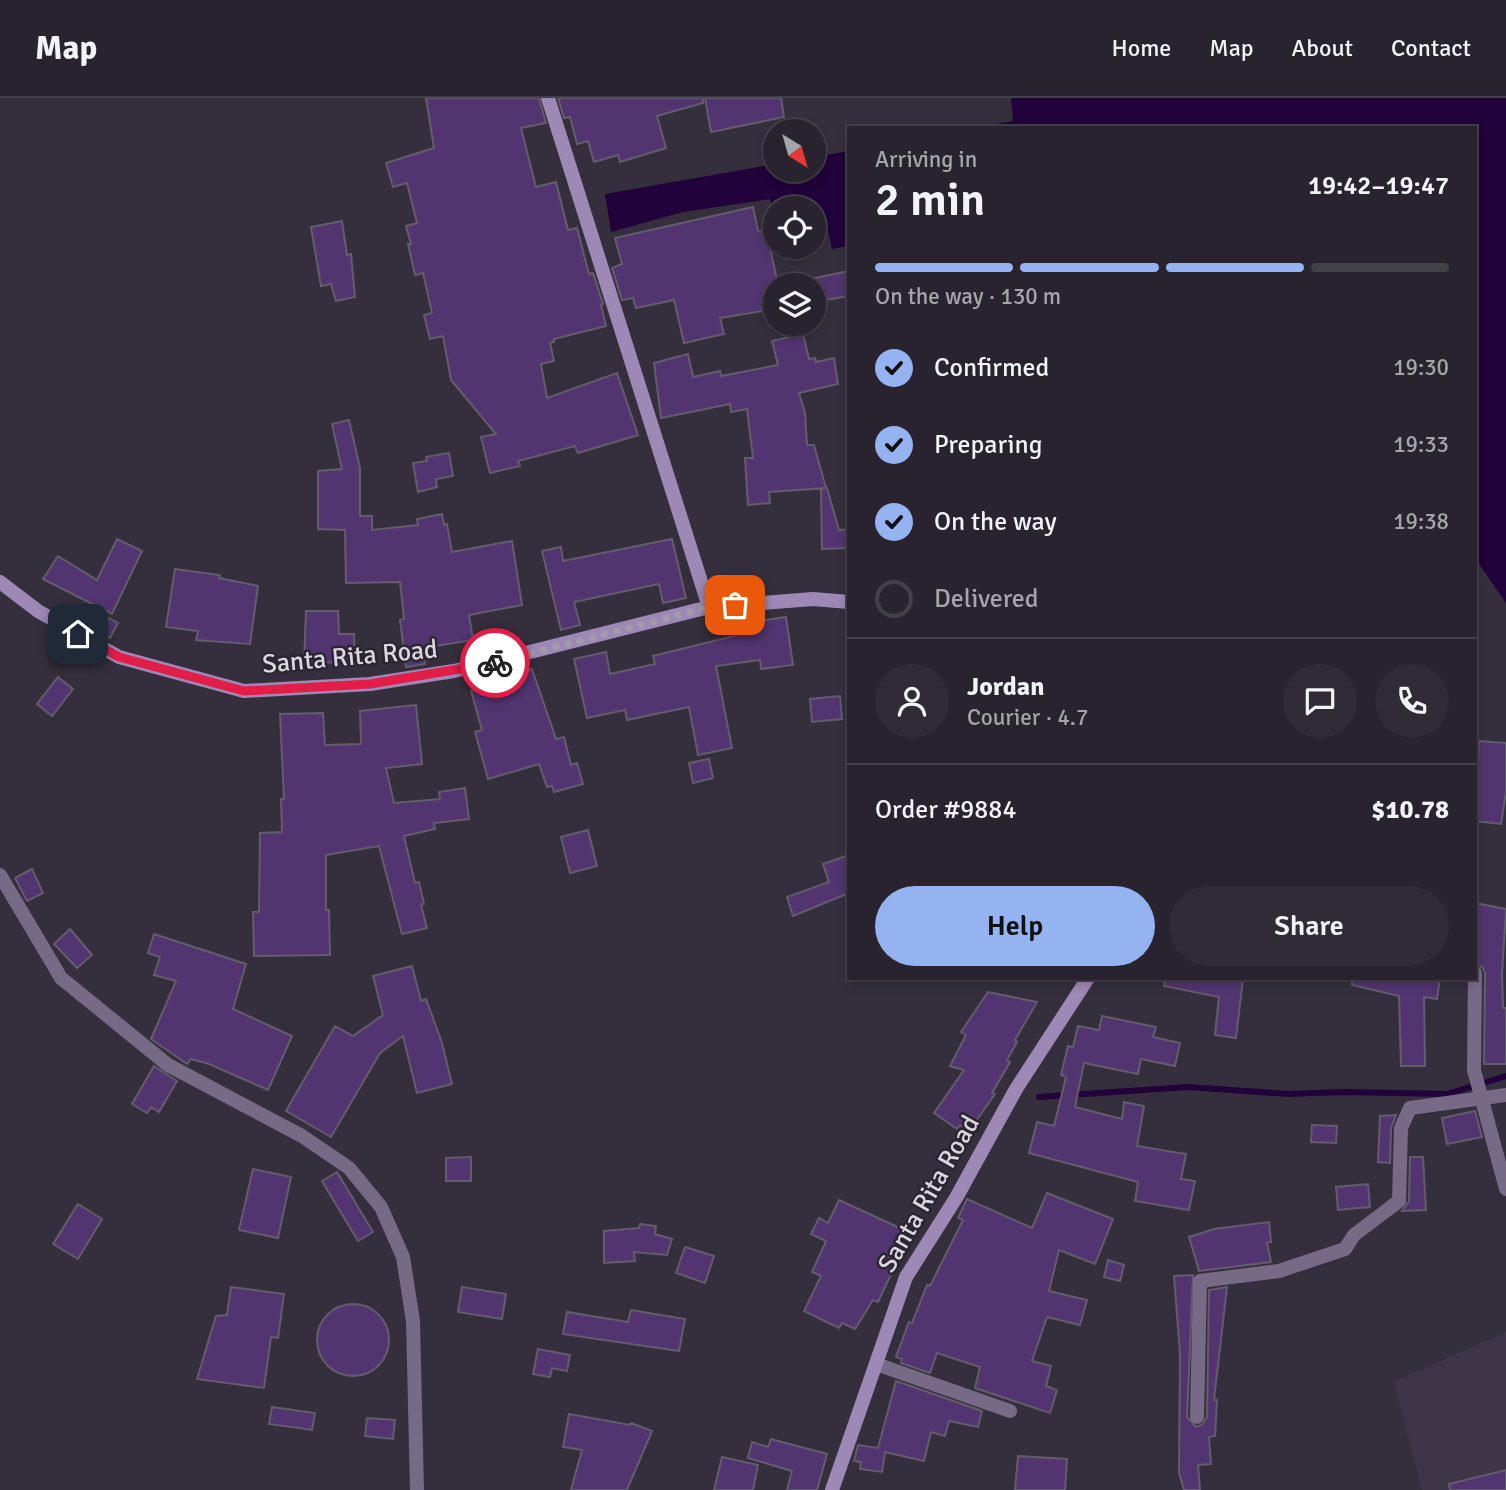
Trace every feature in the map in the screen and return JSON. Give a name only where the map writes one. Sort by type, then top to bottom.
[{"type":"street","points":[[548,98],[709,607]]},
{"type":"street","name":"Santa Rita Road","points":[[0,582],[38,611],[119,657],[244,691],[370,684],[454,671],[709,607],[813,599],[847,602]]},
{"type":"street","points":[[0,875],[61,978],[168,1065],[302,1136],[349,1168],[381,1207],[403,1257],[413,1321],[418,1490]]},
{"type":"street","name":"Santa Rita Road","points":[[832,1490],[906,1277],[956,1198],[1016,1089],[1087,980]]},
{"type":"street","points":[[1475,980],[1474,1070],[1506,1189]]},
{"type":"street","points":[[1197,1417],[1200,1281],[1279,1271],[1345,1249],[1354,1234],[1399,1201],[1401,1128],[1410,1108],[1481,1093],[1506,1094]]},
{"type":"street","points":[[876,1364],[1010,1412]]},
{"type":"shaded area","points":[[1011,98],[1506,98],[1506,603],[1477,561],[1477,126],[986,126],[1013,121]]},
{"type":"shaded area","points":[[847,151],[847,246],[832,249],[826,222],[826,196],[763,196],[763,200],[683,212],[611,232],[605,194],[763,166],[763,182],[826,182],[826,155]]},
{"type":"shaded area","points":[[1506,1332],[1506,1490],[1422,1490],[1394,1382]]},
{"type":"building","points":[[426,98],[539,98],[546,123],[521,128],[536,187],[556,182],[568,230],[577,228],[589,274],[593,273],[603,304],[601,305],[606,326],[554,339],[554,342],[550,343],[554,361],[541,364],[547,398],[617,373],[638,435],[578,453],[575,446],[518,461],[520,466],[490,473],[481,437],[496,434],[451,380],[443,336],[430,339],[424,315],[432,313],[423,273],[415,275],[408,244],[411,244],[406,226],[417,223],[407,183],[393,187],[386,163],[434,148]]},
{"type":"building","points":[[558,98],[703,98],[703,103],[657,116],[666,148],[620,162],[618,155],[594,162],[588,141],[577,144],[570,117],[564,118]]},
{"type":"building","points":[[705,98],[781,98],[784,117],[763,119],[763,121],[711,132]]},
{"type":"building","points":[[753,207],[758,231],[763,232],[763,259],[772,259],[775,273],[763,273],[763,311],[720,318],[724,334],[684,343],[674,300],[636,308],[633,298],[622,300],[612,268],[622,264],[615,238]]},
{"type":"building","points":[[342,221],[347,255],[351,254],[355,297],[336,301],[331,284],[321,286],[311,227]]},
{"type":"building","points":[[847,271],[847,296],[826,300],[826,276]]},
{"type":"building","points":[[803,336],[809,359],[815,358],[816,362],[834,358],[838,384],[799,393],[805,413],[807,445],[814,445],[826,488],[769,492],[770,503],[748,505],[745,458],[753,458],[747,409],[731,412],[730,404],[661,418],[654,363],[688,354],[693,377],[720,371],[721,376],[778,365],[772,341]]},
{"type":"building","points":[[349,420],[360,468],[360,516],[372,516],[372,530],[418,525],[417,519],[442,514],[444,525],[447,524],[452,552],[512,541],[522,605],[469,615],[473,640],[423,648],[425,664],[406,667],[400,620],[404,619],[400,582],[346,583],[345,530],[318,529],[318,471],[342,469],[332,424]]},
{"type":"building","points":[[449,453],[453,476],[436,479],[437,487],[418,492],[413,463],[427,461],[426,457]]},
{"type":"building","points":[[827,488],[839,530],[847,529],[847,548],[822,549],[821,489]]},
{"type":"building","points":[[117,539],[142,551],[112,614],[43,579],[58,556],[97,580]]},
{"type":"building","points":[[672,539],[686,598],[663,603],[659,584],[574,602],[580,625],[561,630],[542,551],[561,547],[563,561]]},
{"type":"building","points":[[175,569],[220,575],[219,578],[258,586],[250,644],[196,640],[198,631],[166,627]]},
{"type":"building","points":[[306,611],[338,611],[339,634],[354,634],[355,662],[304,663]]},
{"type":"building","points":[[103,615],[118,623],[110,638],[95,631]]},
{"type":"building","points":[[786,617],[793,665],[761,669],[760,660],[716,666],[732,748],[698,755],[689,707],[627,720],[625,710],[587,718],[574,659],[606,652],[610,674],[655,664],[653,656],[734,636],[732,625]]},
{"type":"building","points":[[532,669],[556,739],[564,737],[571,765],[577,763],[583,784],[554,792],[552,786],[547,787],[539,764],[488,779],[475,732],[482,730],[471,691],[513,679],[511,673]]},
{"type":"building","points":[[58,677],[73,689],[52,716],[37,704]]},
{"type":"building","points":[[840,696],[842,719],[812,722],[810,699]]},
{"type":"building","points":[[416,705],[422,764],[386,768],[394,803],[440,799],[439,792],[465,788],[469,819],[434,823],[435,829],[404,836],[415,883],[419,882],[427,928],[402,934],[379,846],[326,855],[326,910],[329,910],[330,955],[254,956],[253,912],[259,912],[260,833],[282,832],[281,799],[284,799],[280,714],[323,713],[325,745],[361,744],[360,711]]},
{"type":"building","points":[[1479,741],[1506,743],[1506,792],[1501,824],[1477,821]]},
{"type":"building","points":[[709,759],[713,778],[693,783],[689,763]]},
{"type":"building","points":[[588,830],[597,866],[570,873],[561,837]]},
{"type":"building","points":[[847,856],[847,894],[793,916],[787,897],[829,882],[823,864]]},
{"type":"building","points":[[32,869],[43,893],[27,901],[15,878]]},
{"type":"building","points":[[1477,903],[1506,909],[1502,974],[1503,1008],[1506,1008],[1506,1064],[1484,1064],[1483,968],[1477,964]]},
{"type":"building","points":[[70,929],[92,955],[77,968],[54,944]]},
{"type":"building","points":[[154,934],[246,964],[233,1009],[292,1036],[268,1090],[209,1064],[191,1059],[187,1064],[151,1039],[176,981],[154,975],[160,957],[148,953]]},
{"type":"building","points":[[412,966],[421,1001],[426,999],[442,1043],[452,1084],[417,1093],[403,1036],[380,1053],[331,1137],[286,1111],[335,1026],[353,1036],[383,1015],[373,976]]},
{"type":"building","points":[[1165,980],[1243,980],[1236,1038],[1215,1035],[1219,997],[1164,986]]},
{"type":"building","points":[[1352,980],[1440,980],[1437,999],[1424,997],[1425,1066],[1401,1066],[1399,996],[1352,985]]},
{"type":"building","points":[[988,992],[1037,1002],[1015,1040],[1017,1042],[1007,1060],[1010,1062],[992,1093],[995,1094],[969,1131],[960,1125],[957,1129],[934,1113],[964,1070],[950,1066],[966,1035],[961,1032]]},
{"type":"building","points":[[1102,1016],[1156,1027],[1153,1037],[1180,1043],[1175,1066],[1141,1059],[1138,1074],[1084,1063],[1075,1107],[1122,1119],[1124,1102],[1144,1106],[1137,1146],[1186,1154],[1181,1179],[1195,1181],[1189,1210],[1135,1201],[1138,1182],[1029,1153],[1037,1122],[1054,1126],[1066,1077],[1061,1075],[1068,1046],[1073,1047],[1078,1026],[1099,1030]]},
{"type":"building","points":[[154,1066],[177,1081],[159,1112],[151,1107],[147,1113],[132,1104]]},
{"type":"building","points":[[1475,1111],[1482,1137],[1447,1144],[1442,1118]]},
{"type":"building","points":[[1396,1115],[1391,1128],[1390,1163],[1378,1162],[1380,1116]]},
{"type":"building","points":[[1312,1125],[1337,1126],[1336,1143],[1311,1142]]},
{"type":"building","points":[[471,1157],[471,1181],[446,1181],[446,1158]]},
{"type":"building","points":[[1410,1157],[1423,1157],[1426,1210],[1402,1211],[1409,1201]]},
{"type":"building","points":[[253,1169],[291,1177],[278,1238],[239,1230]]},
{"type":"building","points":[[337,1172],[373,1232],[358,1241],[322,1181]]},
{"type":"building","points":[[1368,1184],[1370,1207],[1338,1210],[1336,1187]]},
{"type":"building","points":[[1047,1193],[1113,1219],[1095,1264],[1059,1250],[1049,1291],[1087,1300],[1080,1325],[1047,1317],[1032,1361],[1051,1366],[1046,1386],[1057,1390],[1050,1413],[975,1388],[980,1367],[937,1353],[930,1373],[901,1363],[902,1359],[896,1357],[909,1322],[912,1323],[927,1285],[930,1286],[963,1220],[958,1218],[967,1199],[1032,1228]]},
{"type":"building","points":[[839,1200],[902,1229],[885,1267],[893,1270],[878,1302],[873,1300],[855,1329],[842,1323],[839,1328],[804,1311],[821,1276],[812,1272],[826,1241],[811,1234],[819,1218],[828,1223]]},
{"type":"building","points":[[78,1204],[102,1219],[78,1259],[53,1244]]},
{"type":"building","points":[[1269,1222],[1271,1242],[1267,1243],[1271,1262],[1199,1271],[1189,1237],[1214,1229]]},
{"type":"building","points":[[640,1224],[656,1226],[655,1234],[672,1239],[667,1255],[634,1252],[635,1261],[604,1263],[604,1231],[639,1228]]},
{"type":"building","points":[[685,1247],[714,1256],[705,1283],[676,1273]]},
{"type":"building","points":[[1108,1260],[1124,1265],[1120,1281],[1104,1277]]},
{"type":"building","points":[[1193,1275],[1187,1417],[1196,1427],[1202,1425],[1207,1417],[1209,1290],[1227,1287],[1214,1400],[1217,1400],[1215,1436],[1209,1437],[1211,1464],[1198,1465],[1200,1490],[1184,1490],[1179,1473],[1180,1353],[1174,1276]]},
{"type":"building","points":[[231,1287],[284,1294],[278,1338],[271,1337],[264,1388],[197,1379],[216,1316],[227,1315]]},
{"type":"building","points":[[462,1287],[506,1294],[502,1319],[458,1312]]},
{"type":"building","points":[[360,1304],[379,1314],[387,1326],[387,1354],[379,1366],[367,1374],[346,1376],[327,1366],[319,1354],[317,1333],[327,1314],[339,1306]]},
{"type":"building","points":[[631,1310],[685,1319],[679,1351],[563,1334],[567,1312],[628,1322]]},
{"type":"building","points":[[538,1349],[570,1355],[567,1371],[552,1368],[550,1377],[533,1374]]},
{"type":"building","points":[[896,1381],[982,1411],[978,1427],[949,1421],[945,1436],[931,1432],[924,1461],[885,1452],[882,1472],[860,1469],[861,1462],[854,1461],[858,1445],[878,1448]]},
{"type":"building","points":[[272,1407],[315,1413],[312,1430],[269,1424]]},
{"type":"building","points":[[569,1414],[630,1425],[631,1423],[652,1431],[627,1490],[571,1490],[582,1450],[563,1447]]},
{"type":"building","points":[[367,1418],[395,1420],[393,1439],[365,1436]]},
{"type":"building","points":[[771,1439],[827,1454],[817,1490],[787,1490],[792,1471],[748,1458],[752,1442],[768,1447]]},
{"type":"building","points":[[1018,1456],[1067,1459],[1065,1490],[1015,1490]]},
{"type":"building","points":[[722,1457],[758,1465],[753,1490],[714,1490]]},
{"type":"building","points":[[1506,1470],[1506,1490],[1450,1490],[1449,1484]]},
{"type":"waterway","points":[[1039,1097],[1188,1087],[1288,1094],[1447,1094],[1506,1076]]},
{"type":"way so far","points":[[495,663],[709,607],[735,605]]},
{"type":"route","points":[[78,634],[119,657],[244,691],[370,684],[495,663]]}]
